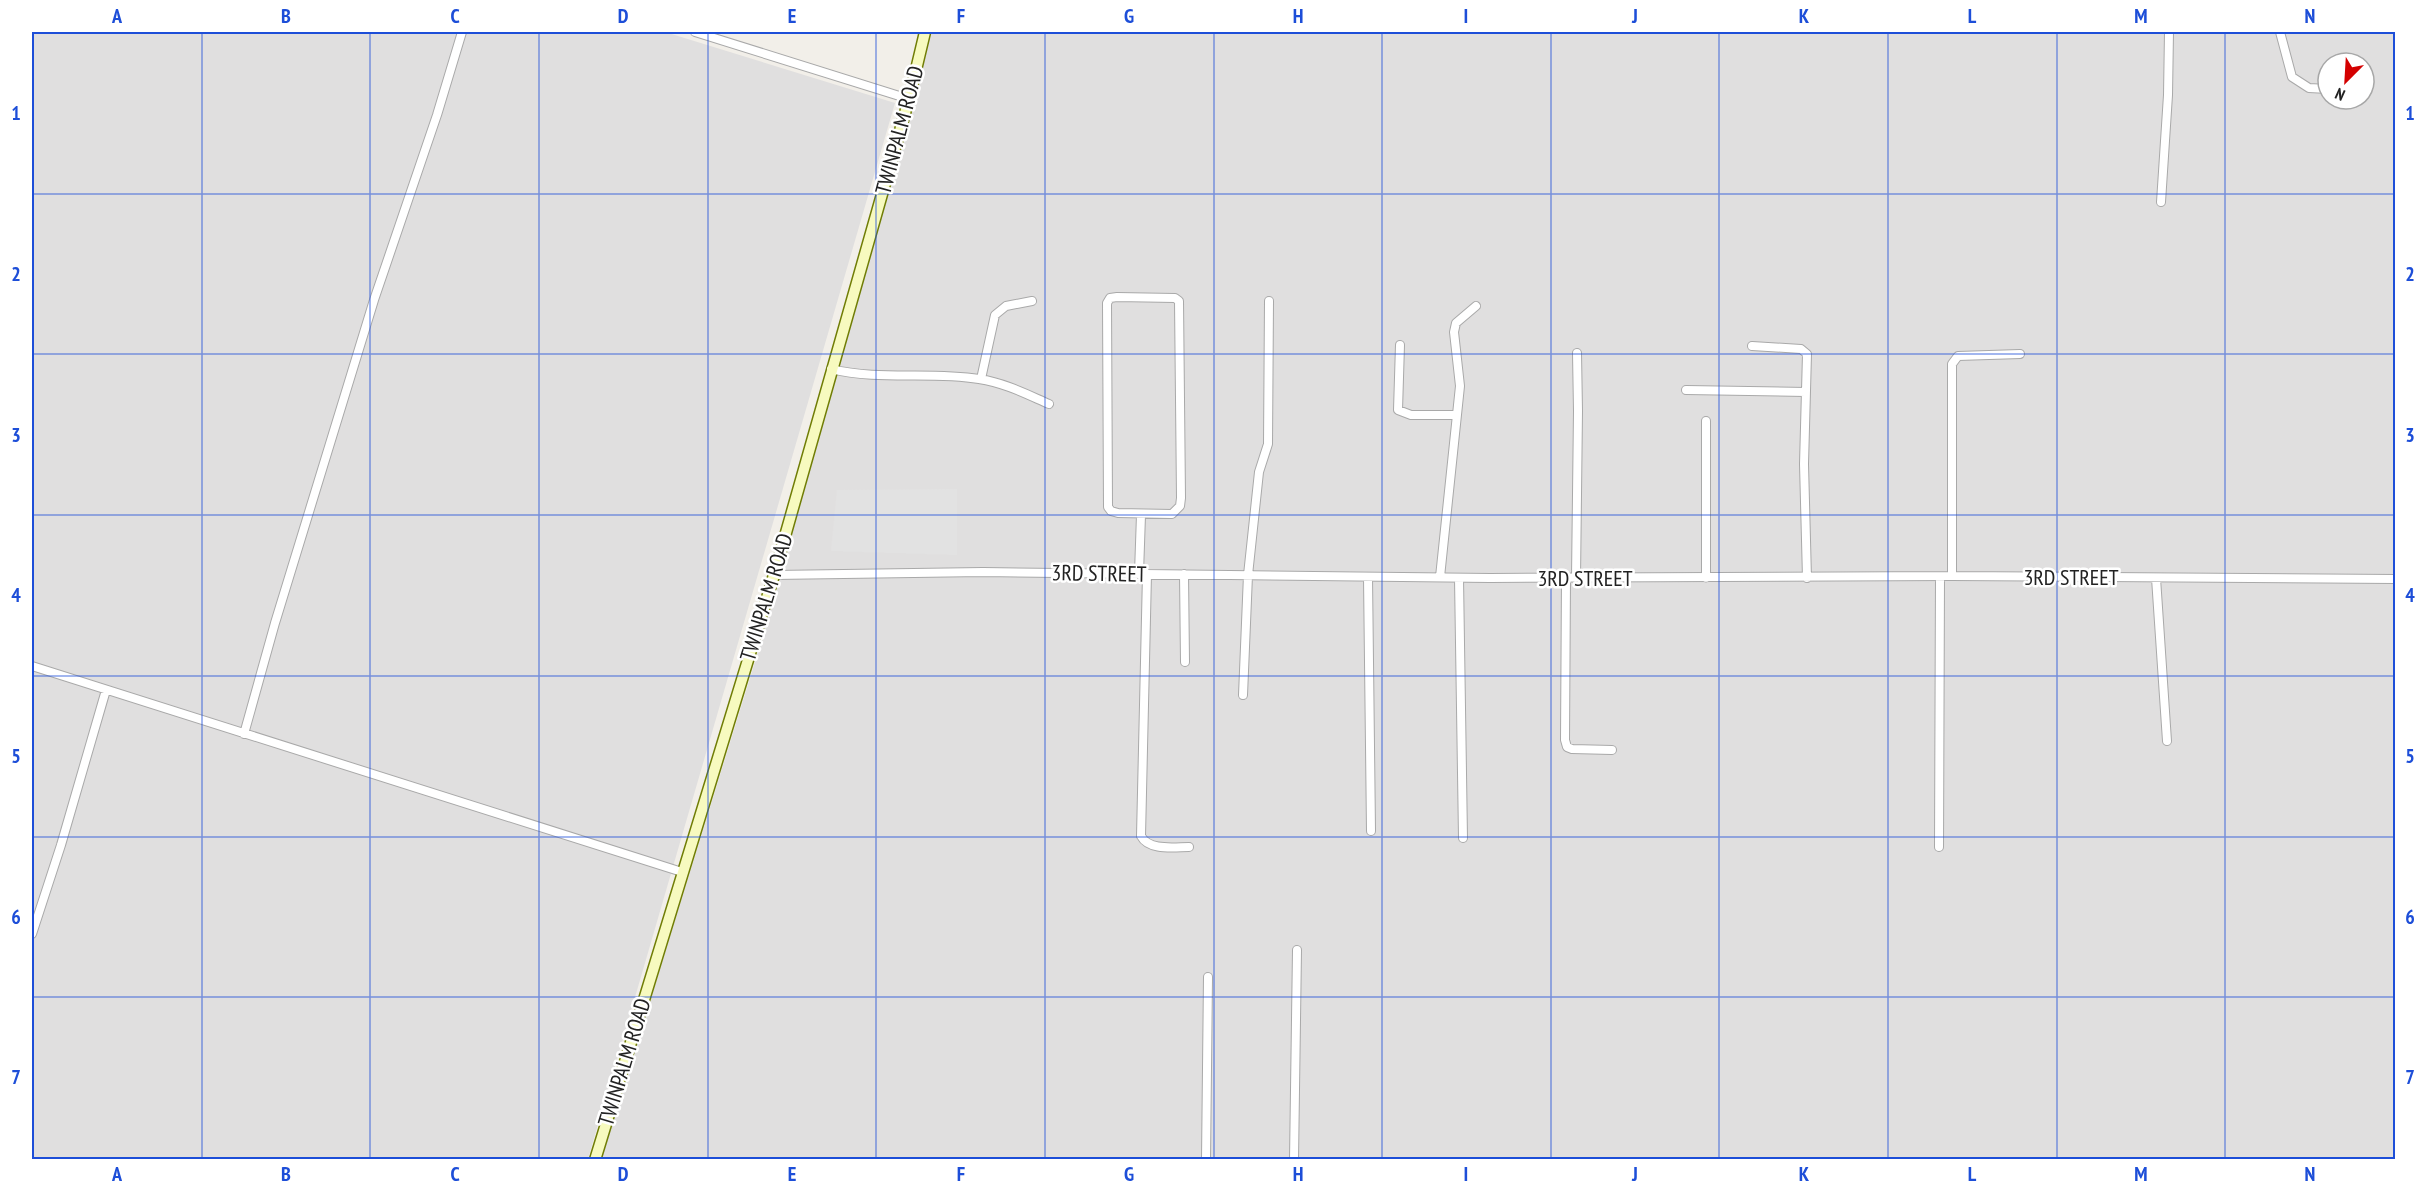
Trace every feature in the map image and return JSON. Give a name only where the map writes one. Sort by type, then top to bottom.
[{"type":"main road","name":"TWINPALM ROAD","points":[[595,1160],[774,575],[926,32]]},
{"type":"street","points":[[244,734],[275,623],[374,300],[437,115],[462,32]]},
{"type":"street","points":[[695,32],[909,99]]},
{"type":"street","points":[[2161,202],[2168,95],[2169,32]]},
{"type":"street","points":[[2280,32],[2292,77],[2309,88],[2316,88]]},
{"type":"street","points":[[1116,297],[1175,298],[1179,301],[1180,307],[1180,506],[1172,514],[1141,514],[1118,513],[1111,511],[1108,507],[1107,303],[1110,298],[1116,297]]},
{"type":"street","points":[[981,379],[995,315],[1006,306],[1032,301]]},
{"type":"street","points":[[1243,695],[1248,575],[1259,472],[1268,444],[1269,301]]},
{"type":"street","points":[[1440,577],[1460,386],[1454,332],[1456,323],[1476,306]]},
{"type":"street","points":[[1400,345],[1398,410],[1411,415],[1457,415]]},
{"type":"street","points":[[1752,346],[1806,351],[1804,464],[1807,578]]},
{"type":"street","points":[[1576,578],[1577,353]]},
{"type":"street","points":[[1952,576],[1952,364],[1958,356],[2020,354]]},
{"type":"street","points":[[831,369],[854,375],[981,379],[1006,384],[1049,404]]},
{"type":"street","points":[[1686,390],[1806,392]]},
{"type":"street","points":[[1706,421],[1706,578]]},
{"type":"street","points":[[1141,514],[1143,573],[1141,836],[1144,841],[1156,846],[1189,847]]},
{"type":"street","name":"3RD STREET","points":[[774,575],[983,572],[1459,578],[1952,576],[2396,579]]},
{"type":"street","points":[[1184,574],[1185,662]]},
{"type":"street","points":[[1368,577],[1371,831]]},
{"type":"street","points":[[1940,577],[1940,847]]},
{"type":"street","points":[[1459,578],[1463,838]]},
{"type":"street","points":[[1566,578],[1565,740],[1568,747],[1572,749],[1612,750]]},
{"type":"street","points":[[2156,578],[2167,741]]},
{"type":"street","points":[[32,666],[682,872]]},
{"type":"street","points":[[32,934],[65,834],[106,690]]},
{"type":"street","points":[[1294,1160],[1298,950]]},
{"type":"street","points":[[1206,1160],[1208,977]]},
{"type":"shaded area","points":[[32,32],[665,32],[895,103],[588,1159],[32,1159]]},
{"type":"shaded area","points":[[932,32],[2395,32],[2395,1159],[601,1160],[759,649],[888,195]]},
{"type":"shaded area","points":[[957,489],[957,555],[831,551],[837,490]]}]
